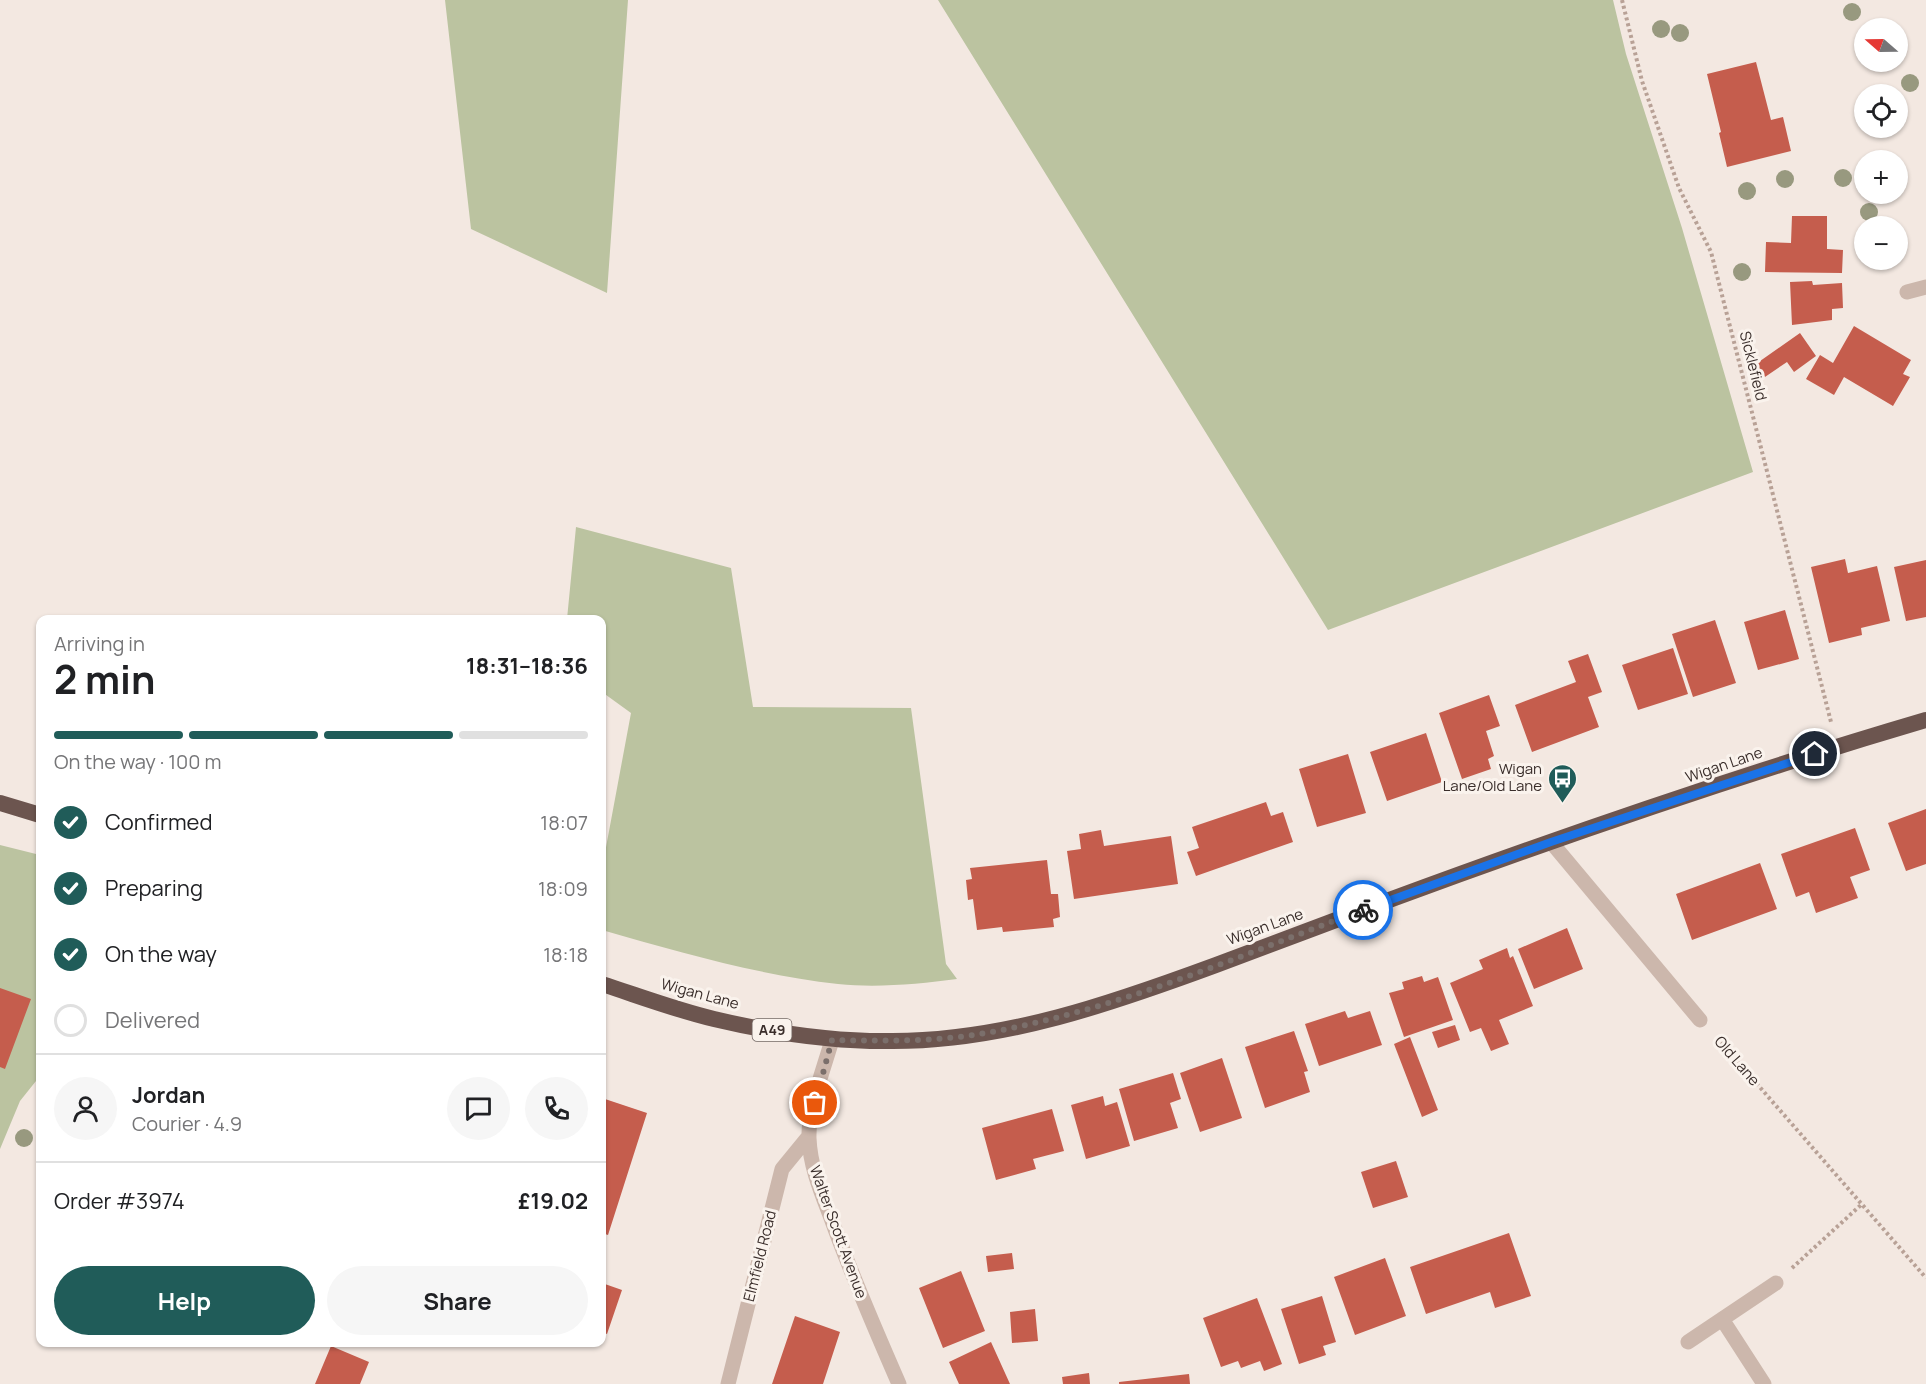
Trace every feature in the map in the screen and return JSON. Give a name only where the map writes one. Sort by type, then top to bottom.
[{"type":"highway","name":"Wigan Lane","points":[[606,985],[713,1018],[794,1035],[832,1040],[919,1040],[986,1033],[1054,1018],[1135,995],[1551,842],[1837,746],[1926,720]]},
{"type":"highway","points":[[0,802],[36,814]]},
{"type":"street","points":[[1907,292],[1926,287]]},
{"type":"street","points":[[1551,842],[1700,1020]]},
{"type":"street","name":"Walter Scott Avenue","points":[[832,1040],[817,1091],[809,1136],[812,1160],[837,1237],[899,1384]]},
{"type":"street","name":"Elmfield Road","points":[[728,1384],[782,1169],[809,1136]]},
{"type":"street","points":[[1688,1342],[1776,1283]]},
{"type":"street","points":[[1722,1319],[1764,1384]]},
{"type":"path","name":"Sicklefield","points":[[1622,0],[1642,81],[1679,188],[1711,252],[1837,746]]},
{"type":"path","name":"Old Lane","points":[[1700,1020],[1926,1278]]},
{"type":"path","points":[[1776,1283],[1863,1204]]},
{"type":"green space","points":[[445,0],[628,0],[607,293],[471,229]]},
{"type":"green space","points":[[938,0],[1613,0],[1626,54],[1682,228],[1753,472],[1328,630]]},
{"type":"green space","points":[[576,527],[731,568],[753,707],[911,708],[946,964],[957,979],[868,986],[808,980],[719,962],[606,931],[606,847],[631,713],[606,695],[606,615],[567,615]]},
{"type":"green space","points":[[0,845],[36,854],[36,1081],[20,1101],[0,1149]]},
{"type":"building","points":[[1756,62],[1771,120],[1783,117],[1791,151],[1727,167],[1707,74]]},
{"type":"building","points":[[1792,216],[1827,216],[1827,249],[1843,250],[1842,273],[1765,272],[1766,242],[1791,243]]},
{"type":"building","points":[[1812,281],[1813,285],[1842,283],[1843,308],[1832,309],[1832,320],[1792,325],[1790,282]]},
{"type":"building","points":[[1854,326],[1911,360],[1903,374],[1910,377],[1893,406],[1844,377],[1834,395],[1806,379],[1820,355],[1833,363]]},
{"type":"building","points":[[1800,333],[1816,356],[1794,372],[1787,362],[1762,379],[1753,366]]},
{"type":"building","points":[[1845,559],[1848,573],[1877,566],[1890,621],[1861,628],[1862,635],[1829,643],[1811,567]]},
{"type":"building","points":[[1926,560],[1926,617],[1906,621],[1894,567]]},
{"type":"building","points":[[1785,610],[1799,659],[1758,670],[1744,622]]},
{"type":"building","points":[[1715,620],[1736,683],[1693,697],[1672,634]]},
{"type":"building","points":[[1673,648],[1688,694],[1638,710],[1622,665]]},
{"type":"building","points":[[1588,654],[1602,692],[1588,697],[1599,727],[1532,752],[1515,705],[1576,682],[1568,661]]},
{"type":"building","points":[[1489,695],[1500,726],[1486,731],[1494,756],[1488,759],[1491,769],[1462,779],[1439,713]]},
{"type":"building","points":[[1426,733],[1442,782],[1387,801],[1370,752]]},
{"type":"building","points":[[1348,754],[1366,813],[1317,827],[1299,769]]},
{"type":"building","points":[[1266,802],[1271,816],[1283,812],[1293,842],[1196,876],[1187,852],[1199,848],[1192,827]]},
{"type":"building","points":[[1926,809],[1926,864],[1906,871],[1888,823]]},
{"type":"building","points":[[1855,828],[1870,870],[1850,877],[1858,898],[1816,913],[1809,892],[1796,897],[1781,854]]},
{"type":"building","points":[[1101,830],[1104,846],[1171,836],[1178,884],[1074,899],[1067,851],[1081,849],[1079,834]]},
{"type":"building","points":[[1047,860],[1051,894],[1058,894],[1060,917],[1053,919],[1054,927],[1003,932],[1002,927],[977,930],[973,899],[968,900],[966,880],[972,879],[970,868]]},
{"type":"building","points":[[1760,863],[1777,909],[1692,940],[1676,894]]},
{"type":"building","points":[[1567,928],[1583,969],[1534,989],[1518,949]]},
{"type":"building","points":[[1507,948],[1510,958],[1513,956],[1533,1006],[1499,1020],[1509,1044],[1491,1051],[1481,1028],[1470,1032],[1450,983],[1483,969],[1479,960]]},
{"type":"building","points":[[1422,976],[1424,982],[1438,977],[1453,1020],[1404,1037],[1389,993],[1404,989],[1402,982]]},
{"type":"building","points":[[0,988],[31,999],[5,1069],[0,1067]]},
{"type":"building","points":[[1345,1011],[1348,1018],[1370,1011],[1382,1045],[1319,1066],[1305,1024]]},
{"type":"building","points":[[1455,1025],[1460,1040],[1438,1048],[1432,1032]]},
{"type":"building","points":[[1294,1031],[1308,1071],[1304,1072],[1310,1092],[1265,1108],[1245,1047]]},
{"type":"building","points":[[1410,1037],[1438,1110],[1422,1117],[1394,1044]]},
{"type":"building","points":[[1222,1058],[1242,1118],[1200,1132],[1180,1073]]},
{"type":"building","points":[[1173,1073],[1181,1099],[1170,1103],[1178,1128],[1134,1141],[1119,1089]]},
{"type":"building","points":[[1103,1096],[1105,1106],[1117,1102],[1130,1146],[1086,1159],[1071,1105]]},
{"type":"building","points":[[606,1099],[647,1113],[608,1235],[606,1234]]},
{"type":"building","points":[[1052,1109],[1064,1151],[1033,1159],[1036,1169],[996,1180],[982,1128]]},
{"type":"building","points":[[1396,1161],[1408,1197],[1373,1208],[1361,1172]]},
{"type":"building","points":[[1509,1233],[1531,1296],[1495,1308],[1490,1292],[1426,1314],[1410,1267]]},
{"type":"building","points":[[1012,1253],[1014,1269],[988,1272],[986,1256]]},
{"type":"building","points":[[1385,1258],[1406,1316],[1355,1335],[1334,1277]]},
{"type":"building","points":[[961,1271],[985,1331],[943,1348],[919,1288]]},
{"type":"building","points":[[606,1284],[622,1290],[606,1334]]},
{"type":"building","points":[[1322,1296],[1336,1342],[1323,1346],[1326,1355],[1299,1364],[1281,1309]]},
{"type":"building","points":[[1257,1298],[1282,1364],[1264,1371],[1260,1361],[1241,1368],[1238,1361],[1221,1367],[1203,1318]]},
{"type":"building","points":[[1035,1309],[1038,1341],[1012,1343],[1010,1312]]},
{"type":"building","points":[[795,1316],[840,1332],[823,1384],[772,1384]]},
{"type":"building","points":[[991,1342],[1010,1384],[959,1384],[949,1362]]},
{"type":"building","points":[[331,1347],[369,1362],[360,1384],[315,1384]]},
{"type":"building","points":[[1089,1373],[1090,1384],[1063,1384],[1062,1377]]},
{"type":"building","points":[[1189,1374],[1190,1384],[1119,1384],[1119,1382]]},
{"type":"way so far","points":[[815,1103],[832,1040],[919,1040],[986,1033],[1054,1018],[1135,995],[1363,910]]},
{"type":"place","name":"Wigan Lane/Old Lane","points":[[1563,804]]},
{"type":"route","points":[[1363,910],[1551,842],[1815,754]]}]
